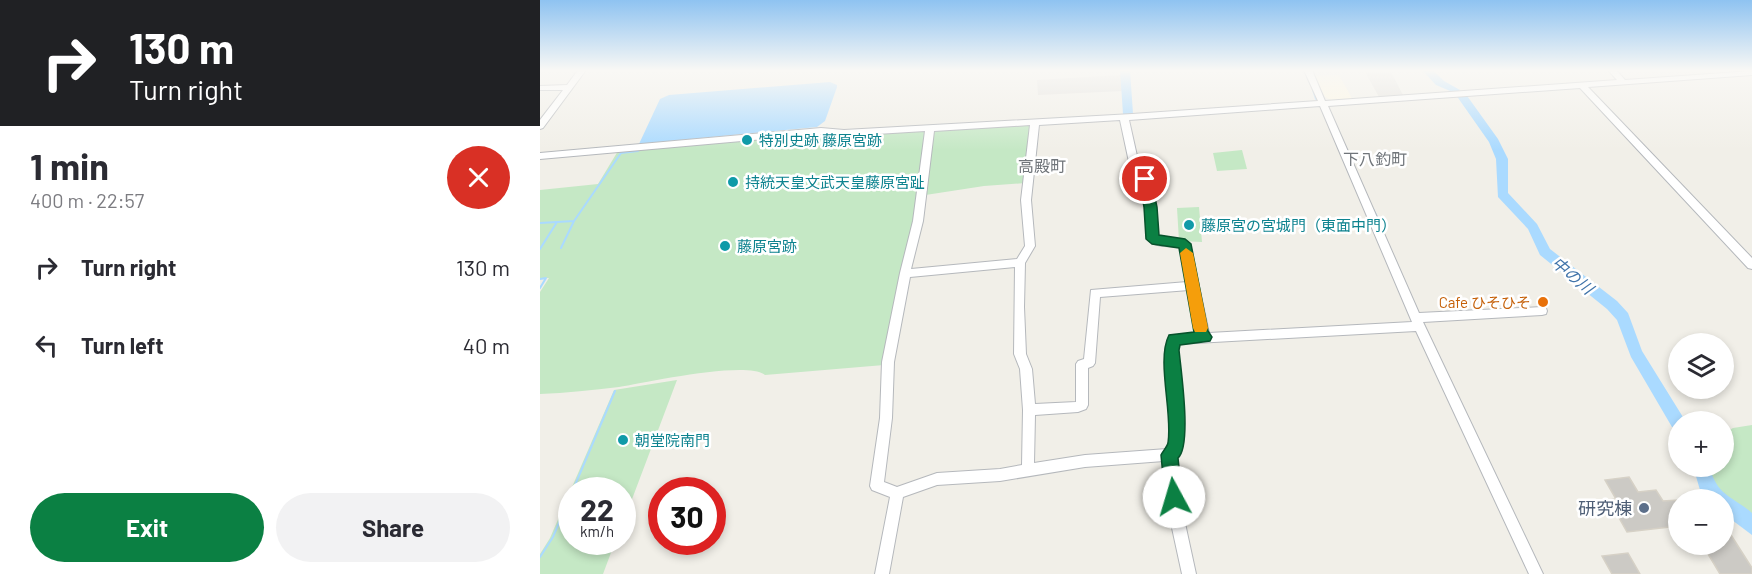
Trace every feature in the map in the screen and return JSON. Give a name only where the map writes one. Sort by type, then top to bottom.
[{"type":"street","points":[[540,126],[562,97]]},
{"type":"street","points":[[1320,97],[1418,322],[1536,574]]},
{"type":"street","points":[[540,156],[821,131],[844,133],[1124,118],[1412,97]]},
{"type":"street","points":[[1593,97],[1752,265]]},
{"type":"street","points":[[1124,118],[1137,176],[1145,179],[1151,207],[1152,239],[1185,244],[1191,286],[1202,333],[1205,337]]},
{"type":"street","points":[[1028,468],[1029,410],[1026,369],[1020,354],[1020,263],[1030,246],[1026,200],[1035,122]]},
{"type":"street","points":[[930,128],[918,221],[905,273],[888,362],[886,410],[877,486],[897,493],[937,479],[1000,475],[1025,471],[1028,468],[1085,461],[1170,455],[1176,449],[1172,350],[1174,339],[1542,311]]},
{"type":"street","points":[[905,273],[1020,263]]},
{"type":"street","points":[[1029,410],[1082,405],[1082,364],[1089,363],[1095,293],[1191,286]]},
{"type":"street","points":[[1170,455],[1176,514],[1189,574]]},
{"type":"street","points":[[882,574],[897,493]]},
{"type":"shaded area","points":[[1325,97],[1351,97],[1352,99],[1331,100]]},
{"type":"green space","name":"藤原宮跡","points":[[1030,125],[1026,183],[984,186],[919,196],[884,365],[765,375],[755,371],[717,371],[619,387],[540,394],[540,292],[549,278],[540,278],[540,190],[598,184],[618,151],[739,140]]},
{"type":"green space","points":[[1242,150],[1247,169],[1217,171],[1213,153]]},
{"type":"green space","name":"藤原宮の宮城門（東面中門）","points":[[1199,207],[1202,242],[1179,241],[1177,208]]},
{"type":"green space","name":"朝堂院南門","points":[[677,380],[636,489],[636,477],[576,477],[614,390]]},
{"type":"green space","points":[[1752,425],[1752,522],[1734,507],[1734,489],[1715,489],[1711,478],[1734,477],[1734,428]]},
{"type":"green space","name":"朝堂院南門","points":[[558,520],[558,555],[610,555],[603,574],[540,574],[540,554]]},
{"type":"water","points":[[665,97],[834,97],[825,121],[817,127],[639,144],[660,99]]},
{"type":"building","name":"研究棟","points":[[1629,477],[1638,492],[1656,490],[1663,501],[1668,501],[1668,527],[1627,532],[1609,500],[1616,499],[1605,480]]},
{"type":"building","points":[[1734,540],[1752,568],[1752,574],[1720,574],[1709,555],[1734,555]]},
{"type":"building","points":[[1628,553],[1640,574],[1612,574],[1602,556]]},
{"type":"waterway","points":[[1127,97],[1128,114]]},
{"type":"waterway","name":"中の川","points":[[1462,97],[1494,142],[1502,159],[1502,194],[1533,227],[1545,252],[1612,305],[1623,317],[1636,353],[1671,411]]},
{"type":"waterway","points":[[574,221],[621,153],[638,151]]},
{"type":"waterway","points":[[1373,209],[1380,223]]},
{"type":"waterway","points":[[557,222],[574,221]]},
{"type":"waterway","points":[[561,248],[574,221]]},
{"type":"waterway","points":[[540,223],[557,222]]},
{"type":"waterway","points":[[540,249],[557,222]]},
{"type":"waterway","points":[[540,279],[546,278],[540,288]]},
{"type":"waterway","points":[[540,557],[553,537],[615,391]]},
{"type":"waterway","name":"中の川","points":[[1704,477],[1710,489]]},
{"type":"waterway","name":"中の川","points":[[1734,510],[1752,526]]},
{"type":"slow traffic","points":[[1186,253],[1200,328]]},
{"type":"place","name":"特別史跡 藤原宮跡","points":[[747,140]]},
{"type":"place","name":"持統天皇文武天皇藤原宮趾","points":[[733,182]]},
{"type":"place","name":"藤原宮の宮城門（東面中門）","points":[[1189,225]]},
{"type":"place","name":"藤原宮跡","points":[[725,246]]},
{"type":"place","name":"Cafe ひそひそ","points":[[1543,302]]},
{"type":"place","name":"朝堂院南門","points":[[623,440]]},
{"type":"place","name":"研究棟","points":[[1644,508]]},
{"type":"district","name":"下八釣町","points":[[1375,158]]},
{"type":"district","name":"高殿町","points":[[1042,165]]},
{"type":"route","points":[[1145,179],[1151,207],[1152,239],[1156,242],[1185,244],[1191,286],[1202,333],[1205,337],[1174,339],[1172,350],[1176,449],[1170,455],[1174,497]]}]
